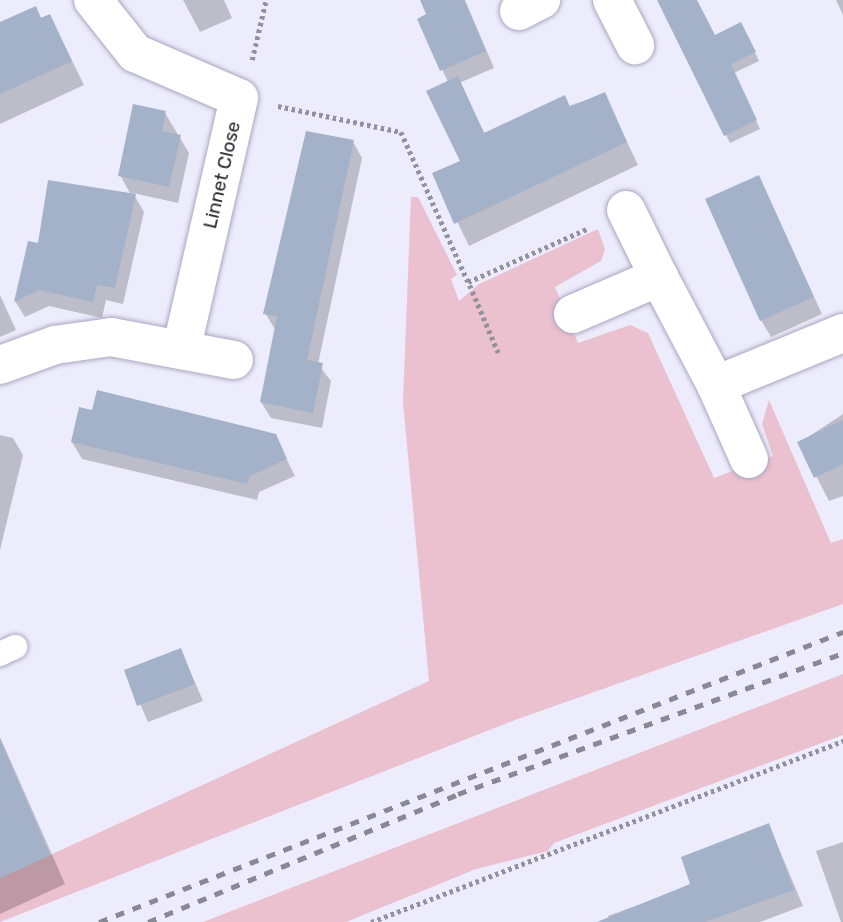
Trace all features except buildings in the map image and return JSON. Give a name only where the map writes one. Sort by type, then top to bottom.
[{"type":"street","name":"Linnet Close","points":[[93,0],[135,53],[239,98],[182,347]]},
{"type":"street","points":[[612,0],[635,46]]},
{"type":"street","points":[[626,210],[716,384],[749,459]]},
{"type":"street","points":[[573,314],[659,277]]},
{"type":"street","points":[[716,384],[843,333]]},
{"type":"street","points":[[5,363],[111,337],[182,347],[234,360]]},
{"type":"path","points":[[266,0],[239,98],[401,132],[498,353]]},
{"type":"path","points":[[468,282],[592,226]]},
{"type":"path","points":[[371,922],[843,741]]},
{"type":"shaded area","points":[[411,197],[418,197],[457,275],[451,279],[459,301],[479,284],[598,229],[605,249],[601,261],[555,287],[578,343],[630,325],[648,333],[714,478],[773,456],[762,424],[769,400],[831,543],[843,539],[843,604],[515,720],[0,922],[0,878],[429,681],[403,402]]},
{"type":"shaded area","points":[[843,674],[843,735],[554,843],[548,851],[476,869],[346,922],[203,922]]},
{"type":"railway","points":[[99,922],[843,632]]},
{"type":"railway","points":[[148,922],[458,794],[843,653]]}]
